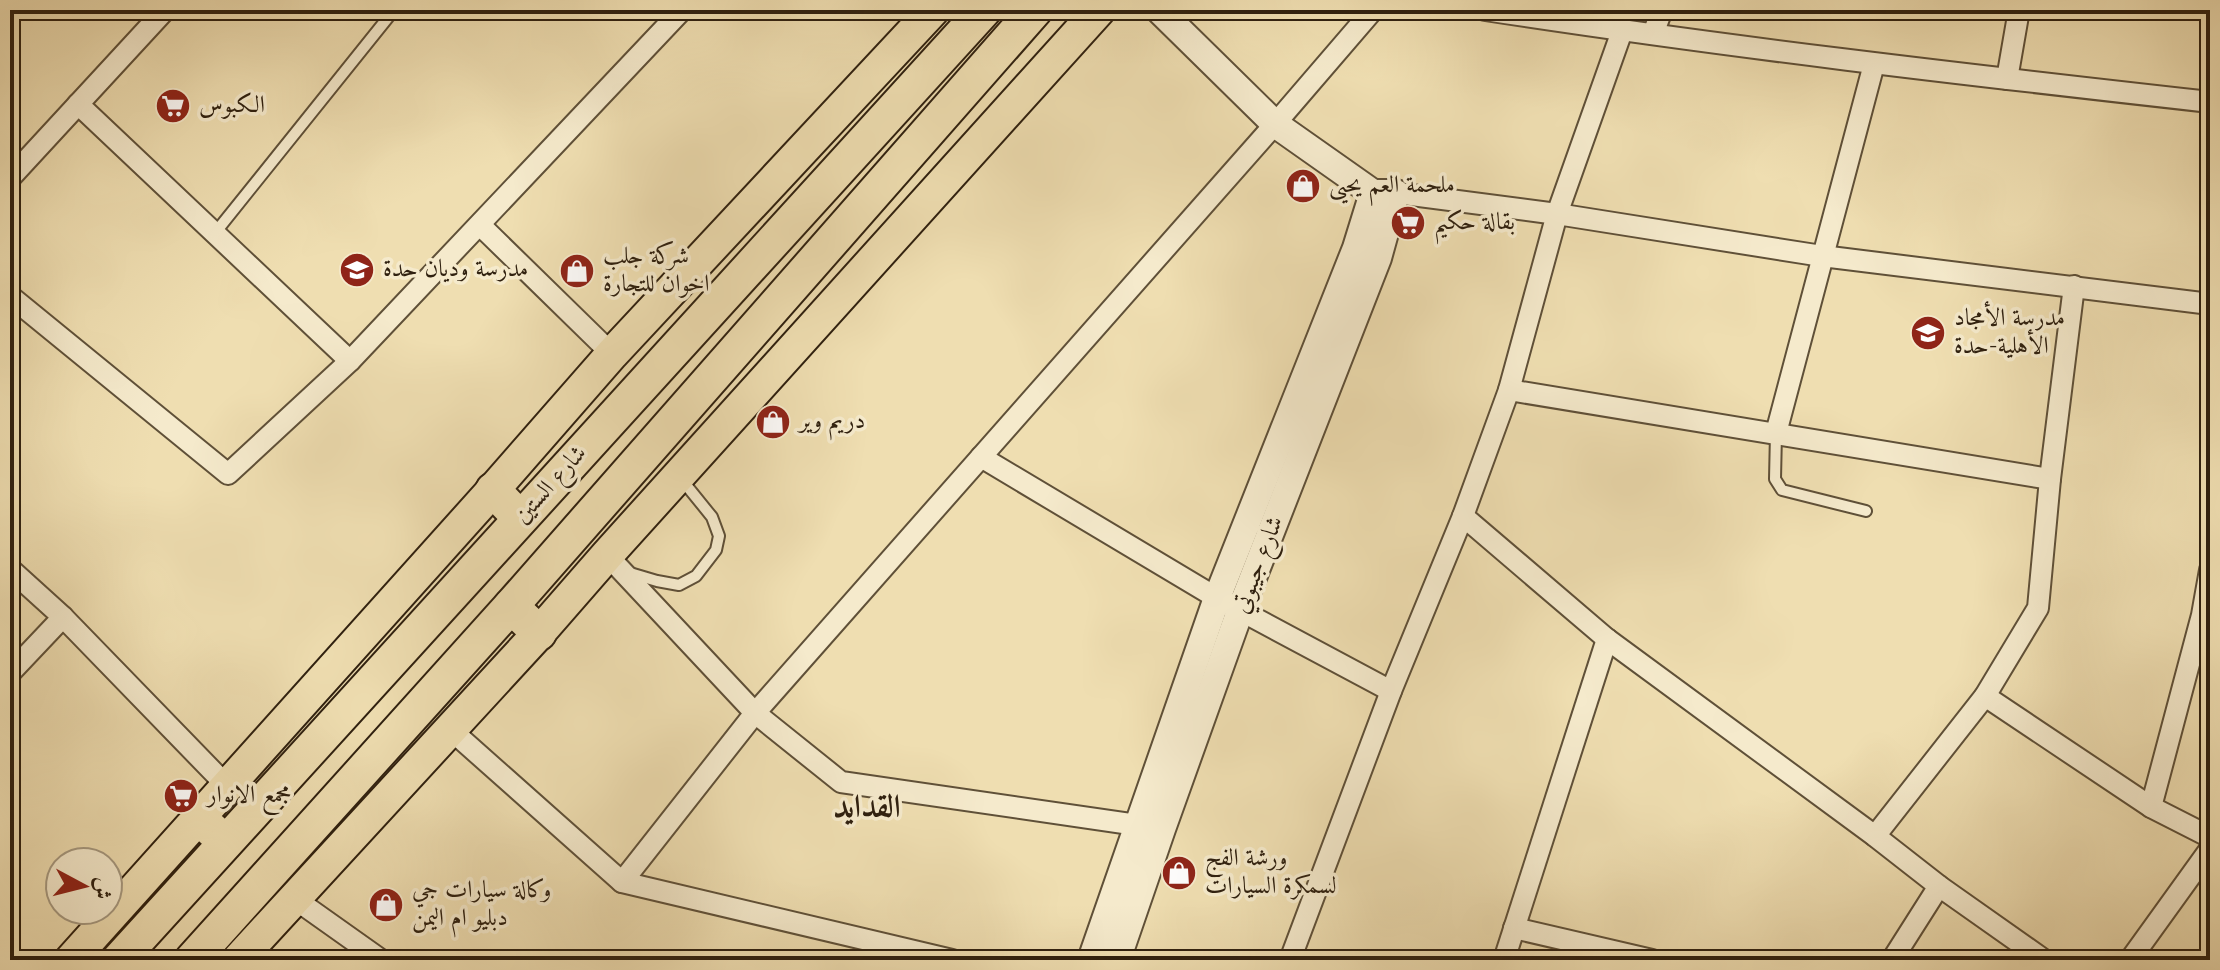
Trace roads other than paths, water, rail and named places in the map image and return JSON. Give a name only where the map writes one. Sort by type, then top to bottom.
[{"type":"highway","name":"شارع الستين","points":[[119,960],[984,10]]},
{"type":"highway","name":"شارع الستين","points":[[192,960],[511,606],[1035,10]]},
{"type":"highway","points":[[493,490],[520,518]]},
{"type":"highway","points":[[511,606],[539,633]]},
{"type":"highway","points":[[199,818],[225,842]]},
{"type":"main road","name":"شارع الستين","points":[[71,960],[612,354],[933,10]]},
{"type":"main road","points":[[238,960],[539,633],[614,563],[679,476],[1099,10]]},
{"type":"street","points":[[10,178],[165,10]]},
{"type":"street","points":[[10,296],[228,474],[350,361],[682,10]]},
{"type":"street","points":[[1159,10],[1275,124],[1384,193],[1557,214],[1822,256],[2210,304]]},
{"type":"street","points":[[622,882],[755,713],[1373,10]]},
{"type":"street","points":[[1485,10],[1874,64],[2210,102]]},
{"type":"street","points":[[1653,34],[1662,10]]},
{"type":"street","points":[[2007,79],[2019,10]]},
{"type":"street","points":[[1290,960],[1509,390],[1557,214],[1622,31]]},
{"type":"street","points":[[1776,433],[1874,64]]},
{"type":"street","points":[[78,104],[350,361]]},
{"type":"street","name":"شارع جيبوتي","points":[[1117,960],[1150,827],[1217,598],[1356,248],[1384,193]]},
{"type":"street","name":"شارع جيبوتي","points":[[1091,960],[1240,611],[1378,258],[1384,193]]},
{"type":"street","points":[[480,225],[612,354]]},
{"type":"street","points":[[1875,836],[1985,696],[2038,608],[2050,479],[2074,286]]},
{"type":"street","points":[[1509,390],[2050,479]]},
{"type":"street","points":[[981,457],[1217,598],[1391,691]]},
{"type":"street","points":[[1463,516],[1607,639],[1939,886],[2044,960]]},
{"type":"street","points":[[614,563],[755,713],[841,782],[1150,827]]},
{"type":"street","points":[[10,569],[63,617],[227,786]]},
{"type":"street","points":[[2151,807],[2206,616],[2210,570]]},
{"type":"street","points":[[10,673],[63,617]]},
{"type":"street","points":[[1504,960],[1607,639]]},
{"type":"street","points":[[1985,696],[2151,807],[2210,837]]},
{"type":"street","points":[[451,730],[622,882],[952,960]]},
{"type":"street","points":[[2130,960],[2210,849]]},
{"type":"street","points":[[1892,960],[1939,886]]},
{"type":"street","points":[[295,899],[381,960]]},
{"type":"street","points":[[1514,928],[1652,960]]},
{"type":"lane","points":[[215,233],[394,10]]},
{"type":"lane","points":[[1776,433],[1775,479],[1782,490],[1866,511]]},
{"type":"lane","points":[[614,563],[657,581],[679,585],[696,576],[716,550],[719,536],[712,517],[679,476]]},
{"type":"place","name":"الكبوس","points":[[173,106]]},
{"type":"place","name":"ملحمة العم يحيى","points":[[1303,186]]},
{"type":"place","name":"بقالة حكيم","points":[[1408,223]]},
{"type":"place","name":"مدرسة وديان حدة","points":[[357,270]]},
{"type":"place","name":"شركة جلب اخوان للتجارة","points":[[577,271]]},
{"type":"place","name":"مدرسة الأمجاد الأهلية-حدة","points":[[1928,333]]},
{"type":"place","name":"دريم وير","points":[[773,422]]},
{"type":"place","name":"مجمع الانوار","points":[[181,796]]},
{"type":"place","name":"ورشة الفج لسمكرة السيارات","points":[[1179,873]]},
{"type":"place","name":"وكالة سيارات جي دبليو ام اليمن","points":[[386,905]]},
{"type":"district","name":"القدايد","points":[[867,809]]}]
